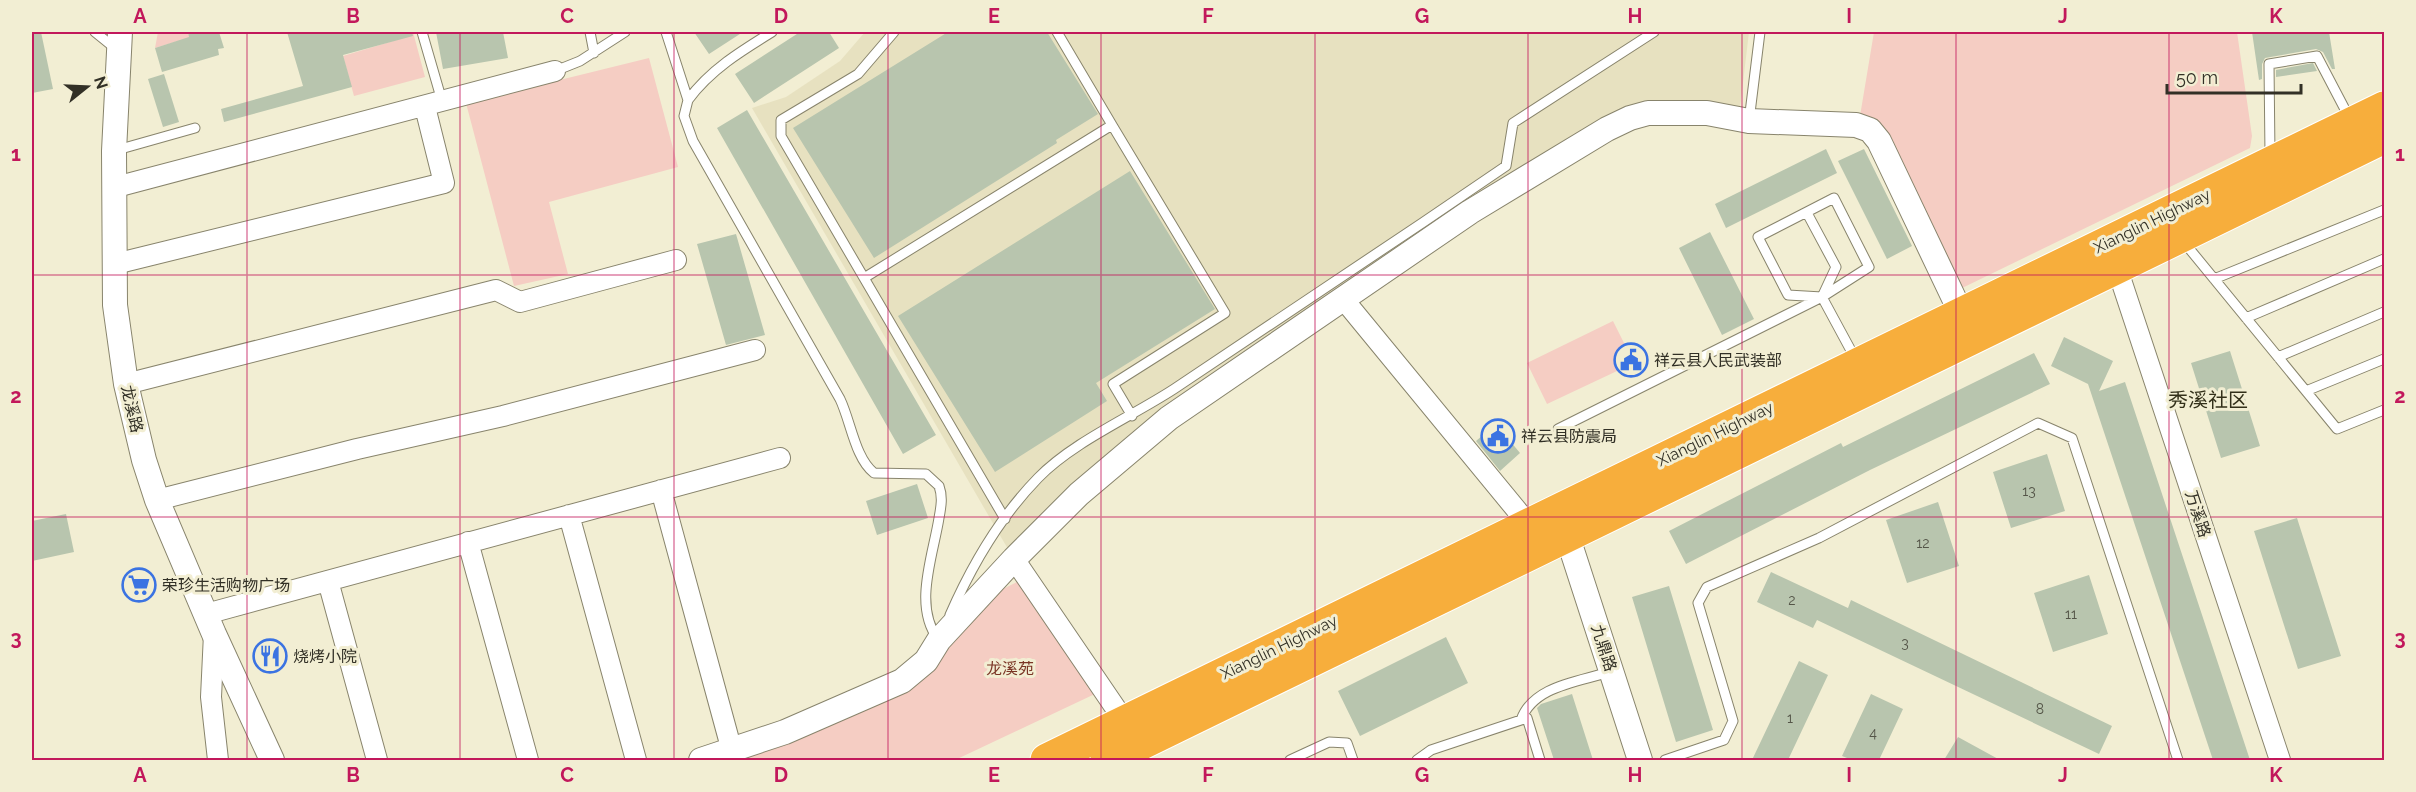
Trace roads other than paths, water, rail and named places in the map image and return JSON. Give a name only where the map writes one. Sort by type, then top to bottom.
[{"type":"highway","name":"Xianglin Highway","points":[[1047,760],[1091,755],[2112,255],[2270,164],[2385,108]]},
{"type":"highway","name":"Xianglin Highway","points":[[1091,755],[1125,722],[1529,525],[1563,523],[1858,364],[1961,313],[2112,255],[2180,237],[2385,138]]},
{"type":"street","name":"龙溪路","points":[[119,41],[114,150],[115,305],[126,384],[144,460],[157,500],[272,760]]},
{"type":"street","points":[[116,187],[434,105],[555,71]]},
{"type":"street","points":[[115,264],[444,183],[434,105]]},
{"type":"street","points":[[701,760],[732,751],[828,714],[902,681],[926,661],[939,640],[1014,559],[1095,480],[1169,418],[1480,207],[1620,122],[1648,113],[1707,114],[1749,121],[1856,124],[1873,132],[1961,313]]},
{"type":"street","name":"万溪路","points":[[2112,255],[2280,760]]},
{"type":"street","points":[[126,384],[496,290],[520,302],[676,260]]},
{"type":"street","points":[[1344,300],[1529,525]]},
{"type":"street","points":[[157,500],[357,449],[503,416],[755,350]]},
{"type":"street","points":[[218,760],[211,697],[210,624],[328,580],[780,458]]},
{"type":"street","points":[[661,490],[732,751]]},
{"type":"street","points":[[569,515],[636,760]]},
{"type":"street","name":"九鼎路","points":[[1563,523],[1641,760]]},
{"type":"street","points":[[468,542],[528,760]]},
{"type":"street","points":[[1014,559],[1125,722]]},
{"type":"street","points":[[328,580],[377,760]]},
{"type":"lane","points":[[95,32],[119,41]]},
{"type":"lane","points":[[422,32],[434,105]]},
{"type":"lane","points":[[590,32],[594,53]]},
{"type":"lane","points":[[555,71],[594,53],[625,32]]},
{"type":"lane","points":[[666,32],[688,100]]},
{"type":"lane","points":[[772,32],[717,68],[700,84],[688,100],[684,116],[693,141],[840,399],[853,429],[862,460],[874,473],[926,474],[939,486],[942,504],[928,582],[926,610],[930,628],[939,640],[965,582],[1005,519],[1039,477],[1060,460],[1132,416],[1506,166],[1513,123],[1654,32]]},
{"type":"lane","points":[[894,32],[858,74],[781,120],[781,136],[1005,519]]},
{"type":"lane","points":[[1057,32],[1225,314],[1113,384],[1132,416]]},
{"type":"lane","points":[[1749,121],[1760,32]]},
{"type":"lane","points":[[2270,164],[2269,64],[2317,56],[2352,124]]},
{"type":"lane","points":[[864,278],[1112,125]]},
{"type":"lane","points":[[114,150],[195,128]]},
{"type":"lane","points":[[1558,429],[1822,297],[1869,267],[1834,198],[1758,237],[1788,295],[1822,297]]},
{"type":"lane","points":[[2214,279],[2385,210]]},
{"type":"lane","points":[[1807,213],[1836,267],[1822,297]]},
{"type":"lane","points":[[2180,237],[2337,429],[2385,410]]},
{"type":"lane","points":[[2246,318],[2385,259]]},
{"type":"lane","points":[[1822,297],[1858,364]]},
{"type":"lane","points":[[2278,357],[2385,312]]},
{"type":"lane","points":[[2306,391],[2385,359]]},
{"type":"lane","points":[[1665,760],[1724,740],[1734,721],[1698,603],[1707,587],[1819,537],[2038,423],[2072,438],[2178,760]]},
{"type":"lane","points":[[1521,720],[1525,709],[1538,696],[1611,671]]},
{"type":"lane","points":[[1418,760],[1431,750],[1527,718],[1540,760]]},
{"type":"lane","points":[[1290,760],[1329,742],[1347,743],[1353,760]]},
{"type":"place","name":"祥云县人民武装部","points":[[1631,360]]},
{"type":"place","name":"祥云县防震局","points":[[1498,436]]},
{"type":"place","name":"荣珍生活购物广场","points":[[139,585]]},
{"type":"place","name":"烧烤小院","points":[[270,656]]},
{"type":"district","name":"秀溪社区","points":[[2208,400]]},
{"type":"park label","name":"龙溪苑","points":[[1010,668]]}]
